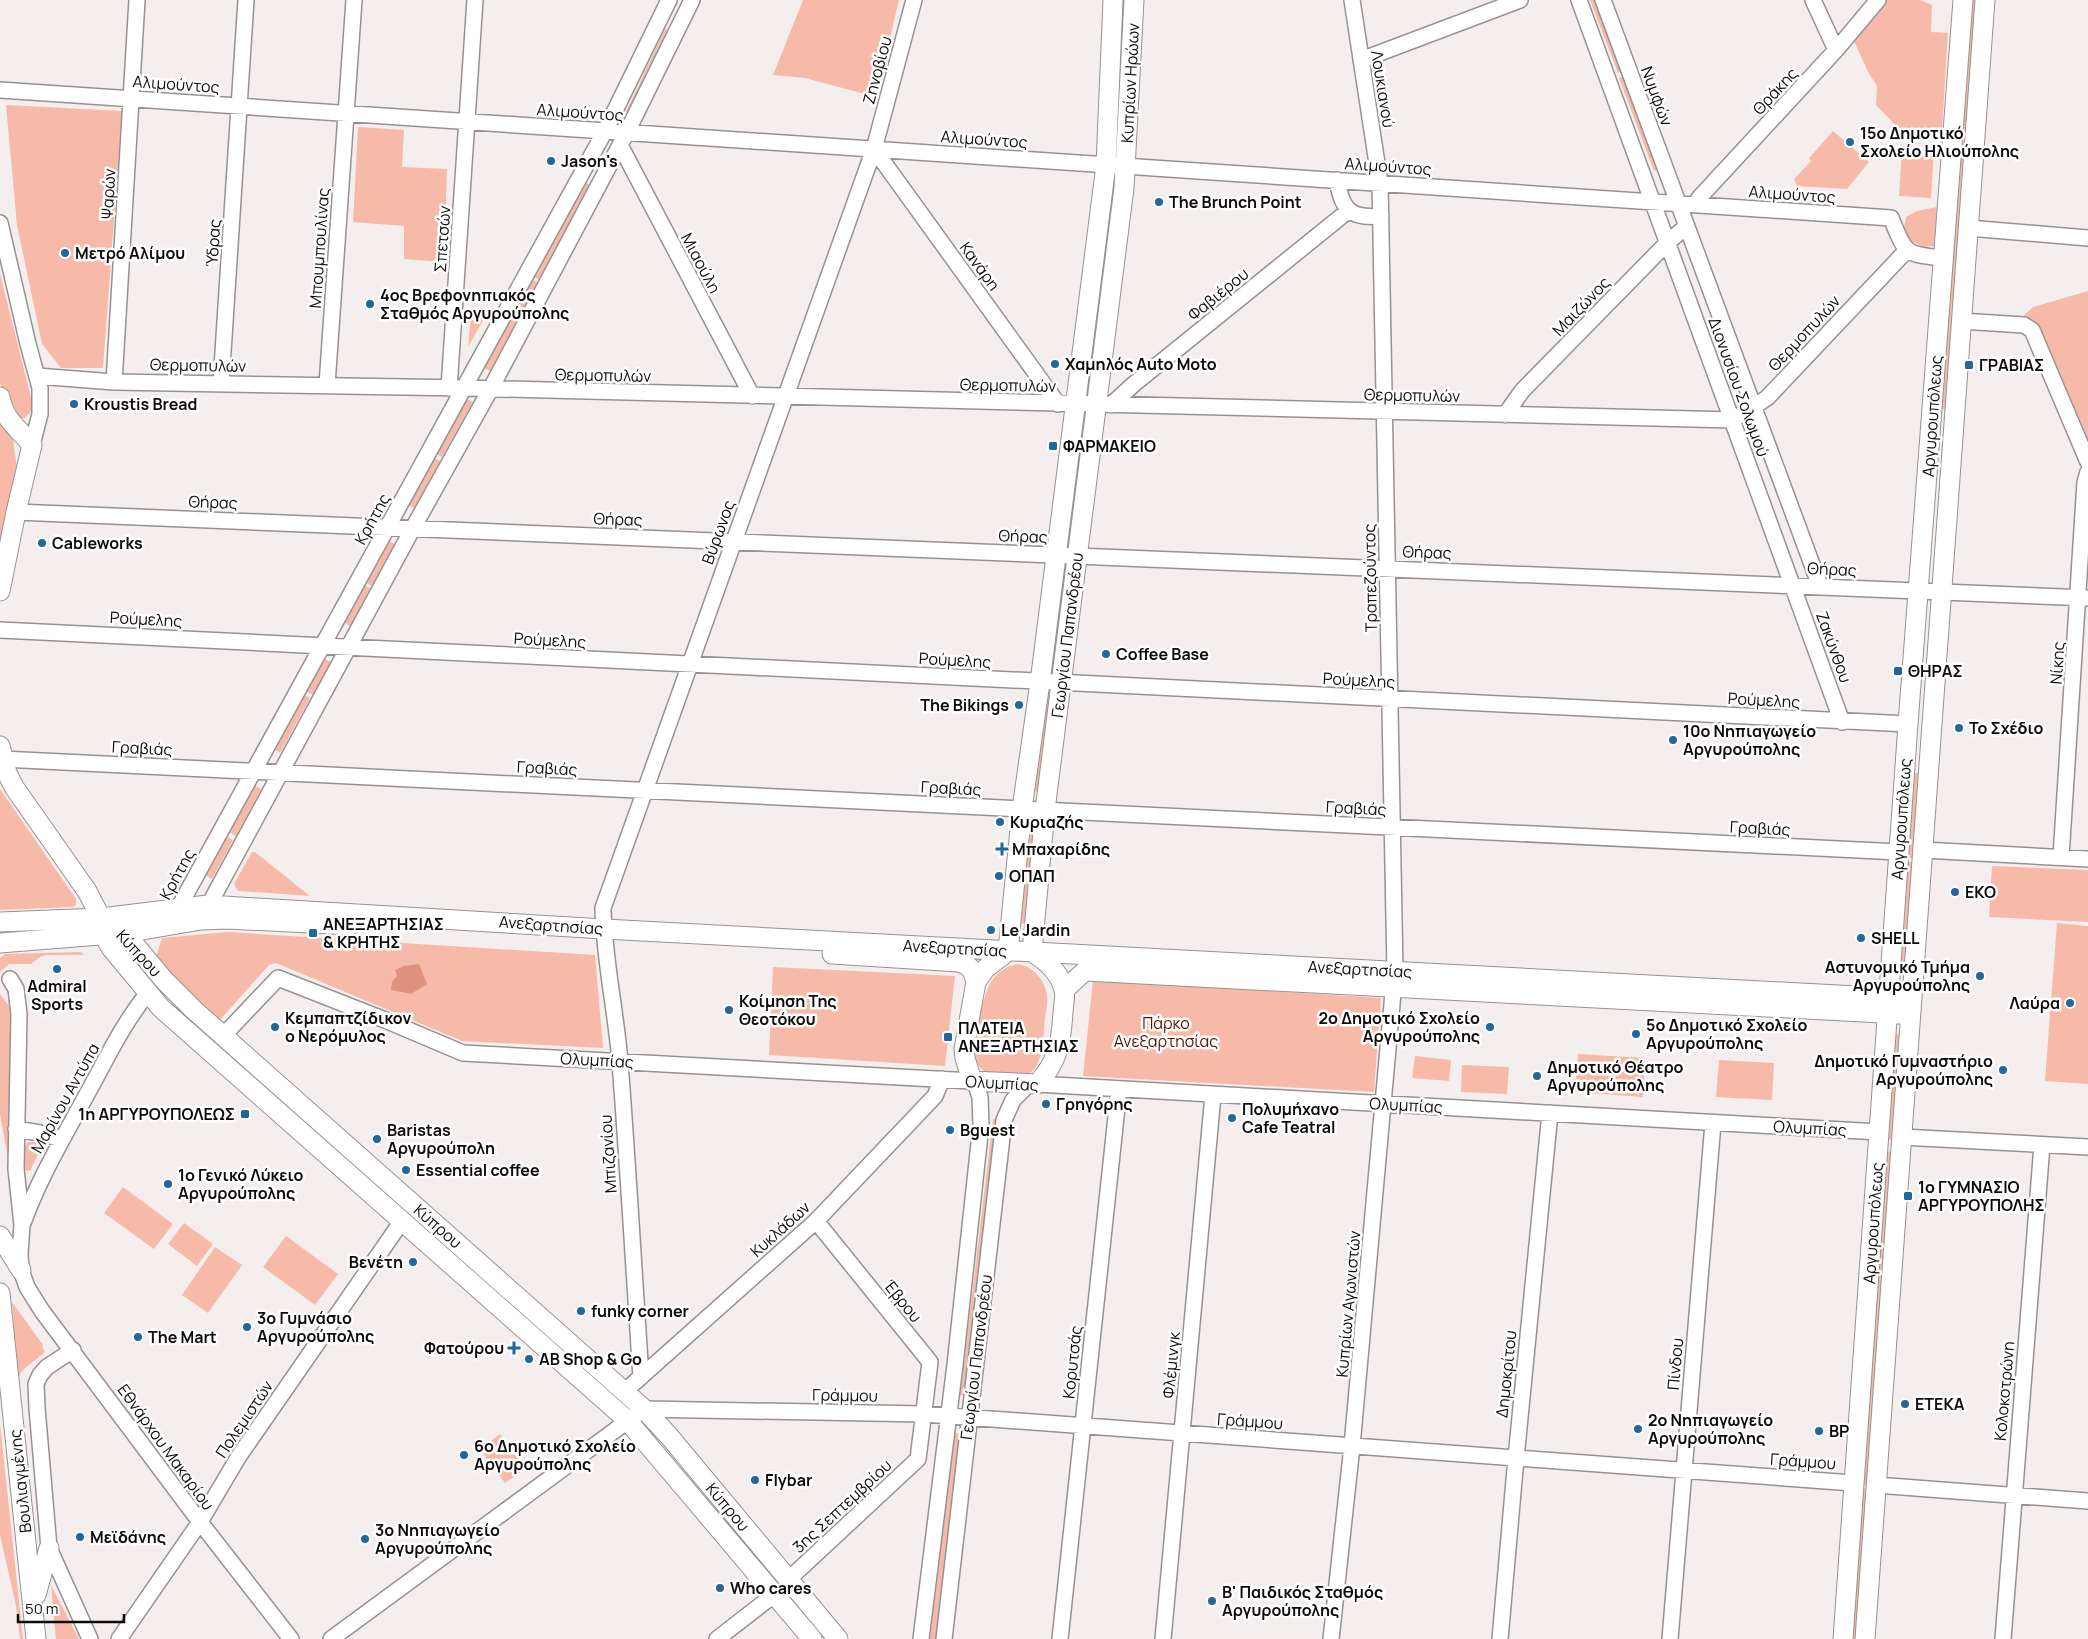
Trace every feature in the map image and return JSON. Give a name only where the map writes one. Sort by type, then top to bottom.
[{"type":"main road","name":"Κυπρίων Ηρώων","points":[[1106,165],[1113,0]]},
{"type":"main road","name":"Κυπρίων Ηρώων","points":[[1125,166],[1134,0]]},
{"type":"main road","name":"Αργυρουπόλεως","points":[[1843,1639],[1908,724],[1963,0]]},
{"type":"main road","name":"Αργυρουπόλεως","points":[[1865,1639],[1985,0]]},
{"type":"main road","name":"Γεωργίου Παπανδρέου","points":[[1008,951],[1022,809],[1056,554],[1067,404],[1106,165]]},
{"type":"main road","name":"Γεωργίου Παπανδρέου","points":[[1032,952],[1045,810],[1076,555],[1103,405],[1125,166]]},
{"type":"main road","points":[[0,397],[6,414],[15,429],[32,445],[0,591]]},
{"type":"main road","name":"Κύπρου","points":[[1,752],[14,787],[87,891],[112,950],[148,993],[179,1025],[627,1420],[812,1639]]},
{"type":"main road","name":"Ανεξαρτησίας","points":[[0,943],[102,926],[205,912],[228,919],[409,928],[1032,952],[1395,979],[1911,1007]]},
{"type":"main road","name":"Ανεξαρτησίας","points":[[0,922],[102,926],[125,933],[174,916]]},
{"type":"main road","name":"Κύπρου","points":[[125,933],[176,992],[223,1036],[644,1409],[669,1436],[838,1639]]},
{"type":"main road","name":"Ανεξαρτησίας","points":[[604,935],[959,962],[973,970],[976,982]]},
{"type":"main road","points":[[976,982],[985,969],[1008,951]]},
{"type":"main road","points":[[1032,952],[1048,963],[1058,975],[1064,990]]},
{"type":"main road","name":"Ανεξαρτησίας","points":[[1064,990],[1086,971],[1395,979]]},
{"type":"main road","name":"Γεωργίου Παπανδρέου","points":[[974,1081],[965,1058],[964,1049],[976,982]]},
{"type":"main road","name":"Γεωργίου Παπανδρέου","points":[[1033,1084],[1054,1062],[1060,1045],[1064,990]]},
{"type":"main road","name":"Ολυμπίας","points":[[974,1081],[1033,1084]]},
{"type":"main road","points":[[0,1236],[20,1270]]},
{"type":"main road","name":"Βουλιαγμένης","points":[[0,1293],[36,1639]]},
{"type":"main road","points":[[33,1604],[49,1548]]},
{"type":"street","name":"Ψαρών","points":[[114,382],[136,0]]},
{"type":"street","name":"Ύδρας","points":[[221,383],[246,0]]},
{"type":"street","name":"Μπουμπουλίνας","points":[[327,385],[354,0]]},
{"type":"street","name":"Σπετσών","points":[[449,388],[475,0]]},
{"type":"street","name":"Κρήτης","points":[[174,916],[605,131],[669,0]]},
{"type":"street","points":[[205,912],[490,390],[624,139],[692,0]]},
{"type":"street","name":"Ζηνοβίου","points":[[874,149],[914,0]]},
{"type":"street","name":"Λουκιανού","points":[[1352,0],[1380,183]]},
{"type":"street","points":[[1361,60],[1520,0]]},
{"type":"street","points":[[1579,0],[1653,202]]},
{"type":"street","name":"Νυμφών","points":[[1603,0],[1678,204]]},
{"type":"street","points":[[1813,0],[1836,50]]},
{"type":"street","name":"Θράκης","points":[[1697,205],[1699,198],[1836,50],[1878,0]]},
{"type":"street","name":"Αλιμούντος","points":[[0,90],[605,131],[624,139],[874,149],[1891,218],[1902,244],[1907,250]]},
{"type":"street","name":"Μιαούλη","points":[[624,139],[752,396]]},
{"type":"street","name":"Βύρωνος","points":[[604,935],[603,908],[874,149]]},
{"type":"street","name":"Κανάρη","points":[[874,149],[1067,404]]},
{"type":"street","points":[[1337,180],[1340,199],[1348,211],[1365,218],[1381,216]]},
{"type":"street","name":"Τραπεζούντος","points":[[1380,183],[1395,979]]},
{"type":"street","name":"Διονυσίου Σολωμού","points":[[1653,202],[1792,585]]},
{"type":"street","name":"Διονυσίου Σολωμού","points":[[1678,204],[1820,586]]},
{"type":"street","name":"Φαβιέρου","points":[[1103,405],[1134,384],[1348,211]]},
{"type":"street","points":[[0,223],[37,376],[41,401],[32,445]]},
{"type":"street","name":"Μαιζώνος","points":[[1505,415],[1522,391],[1668,242],[1687,226]]},
{"type":"street","points":[[1968,228],[2088,238]]},
{"type":"street","points":[[1907,250],[1916,254],[1944,258]]},
{"type":"street","name":"Θερμοπυλών","points":[[37,376],[114,382],[465,388],[1733,420],[1767,398],[1907,250]]},
{"type":"street","points":[[1961,321],[2024,325],[2032,330],[2088,462]]},
{"type":"street","name":"Νίκης","points":[[2061,857],[2084,598],[2085,482],[2088,472]]},
{"type":"street","name":"Θήρας","points":[[16,512],[2084,598]]},
{"type":"street","name":"Ζακύνθου","points":[[1792,585],[1842,722]]},
{"type":"street","name":"Ρούμελης","points":[[0,630],[1908,724]]},
{"type":"street","name":"Γραβιάς","points":[[1,752],[254,771],[1899,852]]},
{"type":"street","points":[[1923,850],[2088,859]]},
{"type":"street","name":"Μπιζανίου","points":[[604,935],[620,1061],[641,1376]]},
{"type":"street","name":"Ολυμπίας","points":[[223,1036],[278,978],[386,1020],[463,1053],[974,1081]]},
{"type":"street","points":[[10,979],[16,989],[19,1014],[16,1129],[17,1188],[22,1225],[20,1270]]},
{"type":"street","name":"Κυπρίων Αγωνιστών","points":[[1331,1639],[1352,1446],[1395,979]]},
{"type":"street","name":"Μαρίνου Αντύπα","points":[[22,1225],[61,1139],[119,1037],[148,993]]},
{"type":"street","name":"Κυκλάδων","points":[[625,1391],[816,1221],[935,1096],[942,1079]]},
{"type":"street","name":"Γεωργίου Παπανδρέου","points":[[920,1639],[944,1460],[980,1124],[980,1097],[974,1081]]},
{"type":"street","name":"Ολυμπίας","points":[[1033,1084],[1879,1132]]},
{"type":"street","name":"Γεωργίου Παπανδρέου","points":[[944,1639],[968,1418],[1004,1120],[1013,1100],[1033,1084]]},
{"type":"street","name":"Κορυτσάς","points":[[1060,1639],[1119,1089]]},
{"type":"street","name":"Φλέμινγκ","points":[[1163,1639],[1213,1095]]},
{"type":"street","name":"Δημοκρίτου","points":[[1500,1639],[1550,1113]]},
{"type":"street","name":"Πίνδου","points":[[1670,1639],[1713,1123]]},
{"type":"street","points":[[16,1129],[61,1139]]},
{"type":"street","points":[[1902,1137],[2088,1148]]},
{"type":"street","name":"Κολοκοτρώνη","points":[[2003,1639],[2042,1145]]},
{"type":"street","name":"Πολεμιστών","points":[[119,1639],[200,1522],[239,1456],[402,1221]]},
{"type":"street","name":"Έβρου","points":[[816,1221],[930,1362]]},
{"type":"street","name":"Εθνάρχου Μακαρίου","points":[[20,1270],[27,1287],[42,1311],[200,1522],[291,1639]]},
{"type":"street","points":[[73,1350],[47,1367],[36,1384],[49,1548],[90,1639]]},
{"type":"street","points":[[944,1460],[918,1459],[930,1362],[955,1365]]},
{"type":"street","points":[[331,1639],[644,1409]]},
{"type":"street","name":"Γράμμου","points":[[644,1409],[924,1414],[1853,1483]]},
{"type":"street","name":"3ης Σεπτεμβρίου","points":[[789,1579],[918,1459]]},
{"type":"street","points":[[1876,1485],[2088,1501]]},
{"type":"street","points":[[717,1639],[774,1594]]},
{"type":"green space","points":[[803,0],[899,0],[876,97],[805,78],[773,75]]},
{"type":"green space","points":[[1590,0],[1597,0],[1624,71],[1618,73]]},
{"type":"green space","points":[[1885,0],[1920,0],[1932,5],[1931,32],[1948,33],[1942,129],[1898,128],[1876,105],[1877,86],[1868,72],[1853,39]]},
{"type":"green space","points":[[1971,0],[1977,0],[1947,410],[1941,409]]},
{"type":"green space","points":[[665,29],[667,30],[626,112]]},
{"type":"green space","points":[[1625,75],[1660,169],[1654,171],[1619,78]]},
{"type":"green space","points":[[6,105],[122,111],[103,368],[61,368],[42,344],[17,225]]},
{"type":"green space","points":[[358,127],[404,130],[402,167],[447,169],[444,262],[404,259],[404,226],[353,222]]},
{"type":"green space","points":[[1833,131],[1869,162],[1847,189],[1797,186],[1794,179],[1811,161],[1809,158]]},
{"type":"green space","points":[[1902,148],[1934,150],[1931,198],[1899,196]]},
{"type":"green space","points":[[1111,180],[1117,181],[1093,377],[1086,376]]},
{"type":"green space","points":[[586,183],[592,186],[540,280],[534,277]]},
{"type":"green space","points":[[1937,207],[1934,246],[1924,247],[1909,240],[1904,227],[1906,217],[1917,211]]},
{"type":"green space","points":[[0,274],[33,405],[30,413],[25,418],[19,418],[4,400],[0,382]]},
{"type":"green space","points":[[533,280],[539,283],[490,371],[484,368]]},
{"type":"green space","points":[[2088,291],[2088,440],[2039,325],[2021,318],[2033,307]]},
{"type":"green space","points":[[471,315],[485,317],[468,347]]},
{"type":"green space","points":[[467,399],[473,402],[442,457],[436,454]]},
{"type":"green space","points":[[1081,417],[1088,418],[1073,537],[1066,535]]},
{"type":"green space","points":[[0,424],[13,439],[18,476],[0,562]]},
{"type":"green space","points":[[434,458],[440,461],[414,508],[409,505]]},
{"type":"green space","points":[[388,541],[395,544],[372,586],[365,582]]},
{"type":"green space","points":[[1062,571],[1069,572],[1057,665],[1050,663]]},
{"type":"green space","points":[[364,585],[370,588],[350,626],[344,622]]},
{"type":"green space","points":[[323,658],[331,662],[313,695],[305,691]]},
{"type":"green space","points":[[303,694],[310,698],[280,753],[274,749]]},
{"type":"green space","points":[[1047,694],[1054,695],[1042,793],[1035,791]]},
{"type":"green space","points":[[1913,773],[1918,773],[1914,858],[1908,858]]},
{"type":"green space","points":[[254,785],[261,789],[236,836],[228,832]]},
{"type":"green space","points":[[0,789],[76,899],[76,905],[73,907],[0,910]]},
{"type":"green space","points":[[1031,826],[1037,827],[1025,924],[1018,923]]},
{"type":"green space","points":[[226,836],[233,840],[212,879],[205,875]]},
{"type":"green space","points":[[252,852],[255,852],[310,896],[238,891],[234,884]]},
{"type":"green space","points":[[1908,862],[1914,862],[1906,967],[1900,967]]},
{"type":"green space","points":[[1992,866],[2088,870],[2088,922],[1989,917]]},
{"type":"green space","name":"Λαύρα","points":[[2057,923],[2088,926],[2088,1084],[2045,1081]]},
{"type":"green space","points":[[228,932],[595,955],[603,1048],[462,1041],[276,963],[269,965],[220,1020],[195,998],[156,957],[162,938]]},
{"type":"green space","points":[[81,952],[84,955],[46,955],[31,964],[9,964],[0,972],[0,958],[5,954]]},
{"type":"green space","points":[[133,954],[185,1014],[381,1188],[379,1190],[183,1016],[131,955]]},
{"type":"green space","points":[[1018,964],[1033,971],[1041,979],[1046,989],[1047,1004],[1042,1050],[1036,1066],[1032,1072],[1025,1076],[995,1076],[984,1071],[977,1063],[975,1056],[976,1034],[989,985],[998,973]]},
{"type":"green space","points":[[773,967],[955,976],[945,1066],[769,1055]]},
{"type":"green space","name":"Πάρκο Ανεξαρτησίας","points":[[1093,980],[1381,998],[1374,1092],[1083,1076]]},
{"type":"green space","points":[[0,994],[17,1017],[14,1215],[8,1158],[0,1115]]},
{"type":"green space","points":[[1895,1034],[1901,1035],[1893,1140],[1887,1139]]},
{"type":"green space","points":[[1578,1054],[1645,1058],[1643,1097],[1575,1092]]},
{"type":"green space","points":[[1415,1056],[1451,1060],[1449,1081],[1412,1078]]},
{"type":"green space","points":[[1719,1060],[1774,1063],[1772,1100],[1716,1097]]},
{"type":"green space","points":[[1462,1065],[1509,1067],[1507,1094],[1461,1092]]},
{"type":"green space","points":[[993,1119],[1000,1119],[967,1396],[960,1395]]},
{"type":"green space","points":[[28,1142],[39,1142],[42,1146],[30,1171],[24,1170],[25,1146]]},
{"type":"green space","points":[[1886,1151],[1892,1152],[1868,1485],[1861,1485]]},
{"type":"green space","points":[[123,1187],[173,1224],[154,1249],[104,1213]]},
{"type":"green space","points":[[184,1223],[213,1244],[197,1266],[168,1244]]},
{"type":"green space","points":[[286,1236],[338,1274],[315,1305],[263,1267]]},
{"type":"green space","points":[[215,1247],[242,1265],[208,1313],[182,1295]]},
{"type":"green space","points":[[12,1302],[43,1345],[42,1347],[45,1352],[24,1369],[18,1377]]},
{"type":"green space","points":[[0,1424],[23,1639],[20,1639],[16,1606],[0,1535]]},
{"type":"green space","points":[[955,1433],[962,1433],[936,1639],[930,1639]]},
{"type":"green space","points":[[500,1434],[525,1469],[505,1483],[480,1449]]},
{"type":"green space","points":[[1861,1488],[1868,1489],[1857,1639],[1854,1639],[1853,1608]]},
{"type":"green space","points":[[51,1585],[79,1639],[56,1639]]},
{"type":"shaded area","points":[[419,964],[427,984],[411,994],[391,990],[392,982],[397,976],[395,970],[404,966]]},
{"type":"place","name":"15ο Δημοτικό Σχολείο Ηλιούπολης","points":[[1850,142]]},
{"type":"place","name":"Jason's","points":[[551,161]]},
{"type":"place","name":"The Brunch Point","points":[[1159,202]]},
{"type":"place","name":"Μετρό Αλίμου","points":[[65,253]]},
{"type":"place","name":"4ος Βρεφονηπιακός Σταθμός Αργυρούπολης","points":[[370,304]]},
{"type":"place","name":"Χαμηλός Auto Moto","points":[[1055,364]]},
{"type":"place","name":"ΓΡΑΒΙΑΣ","points":[[1969,365]]},
{"type":"place","name":"Kroustis Bread","points":[[74,404]]},
{"type":"place","name":"ΦΑΡΜΑΚΕΙΟ","points":[[1053,446]]},
{"type":"place","name":"Cableworks","points":[[42,543]]},
{"type":"place","name":"Coffee Base","points":[[1106,654]]},
{"type":"place","name":"ΘΗΡΑΣ","points":[[1898,671]]},
{"type":"place","name":"The Bikings","points":[[1019,705]]},
{"type":"place","name":"Το Σχέδιο","points":[[1959,728]]},
{"type":"place","name":"10ο Νηπιαγωγείο Αργυρούπολης","points":[[1673,740]]},
{"type":"place","name":"Κυριαζής","points":[[1000,822]]},
{"type":"place","name":"Μπαχαρίδης","points":[[1002,849]]},
{"type":"place","name":"ΟΠΑΠ","points":[[999,876]]},
{"type":"place","name":"EKO","points":[[1955,892]]},
{"type":"place","name":"Le Jardin","points":[[991,930]]},
{"type":"place","name":"ΑΝΕΞΑΡΤΗΣΙΑΣ & ΚΡΗΤΗΣ","points":[[313,933]]},
{"type":"place","name":"SHELL","points":[[1861,938]]},
{"type":"place","name":"Admiral Sports","points":[[57,969]]},
{"type":"place","name":"Αστυνομικό Τμήμα Αργυρούπολης","points":[[1980,976]]},
{"type":"place","name":"Λαύρα","points":[[2070,1003]]},
{"type":"place","name":"Κοίμηση Της Θεοτόκου","points":[[729,1010]]},
{"type":"place","name":"Κεμπαπτζίδικον ο Νερόμυλος","points":[[275,1027]]},
{"type":"place","name":"2ο Δημοτικό Σχολείο Αργυρούπολης","points":[[1490,1027]]},
{"type":"place","name":"5ο Δημοτικό Σχολείο Αργυρούπολης","points":[[1636,1034]]},
{"type":"place","name":"ΠΛΑΤΕΙΑ ΑΝΕΞΑΡΤΗΣΙΑΣ","points":[[948,1037]]},
{"type":"place","name":"Δημοτικό Γυμναστήριο Αργυρούπολης","points":[[2003,1070]]},
{"type":"place","name":"Δημοτικό Θέατρο Αργυρούπολης","points":[[1537,1076]]},
{"type":"place","name":"Γρηγόρης","points":[[1046,1104]]},
{"type":"place","name":"1η ΑΡΓΥΡΟΥΠΟΛΕΩΣ","points":[[245,1114]]},
{"type":"place","name":"Πολυμήχανο Cafe Teatral","points":[[1232,1118]]},
{"type":"place","name":"Bguest","points":[[950,1130]]},
{"type":"place","name":"Baristas Αργυρούπολη","points":[[377,1139]]},
{"type":"place","name":"Essential coffee","points":[[406,1170]]},
{"type":"place","name":"1ο Γενικό Λύκειο Αργυρούπολης","points":[[168,1184]]},
{"type":"place","name":"1ο ΓΥΜΝΑΣΙΟ ΑΡΓΥΡΟΥΠΟΛΗΣ","points":[[1908,1196]]},
{"type":"place","name":"Βενέτη","points":[[413,1262]]},
{"type":"place","name":"funky corner","points":[[581,1311]]},
{"type":"place","name":"3ο Γυμνάσιο Αργυρούπολης","points":[[247,1327]]},
{"type":"place","name":"The Mart","points":[[138,1337]]},
{"type":"place","name":"Φατούρου","points":[[514,1348]]},
{"type":"place","name":"ΑΒ Shop & Go","points":[[529,1359]]},
{"type":"place","name":"ΕΤΕΚΑ","points":[[1905,1404]]},
{"type":"place","name":"2ο Νηπιαγωγείο Αργυρούπολης","points":[[1638,1429]]},
{"type":"place","name":"BP","points":[[1819,1431]]},
{"type":"place","name":"6ο Δημοτικό Σχολείο Αργυρούπολης","points":[[464,1455]]},
{"type":"place","name":"Flybar","points":[[755,1480]]},
{"type":"place","name":"Μεϊδάνης","points":[[80,1537]]},
{"type":"place","name":"3ο Νηπιαγωγείο Αργυρούπολης","points":[[365,1539]]},
{"type":"place","name":"Who cares","points":[[720,1588]]},
{"type":"place","name":"Β' Παιδικός Σταθμός Αργυρούπολης","points":[[1212,1601]]}]
